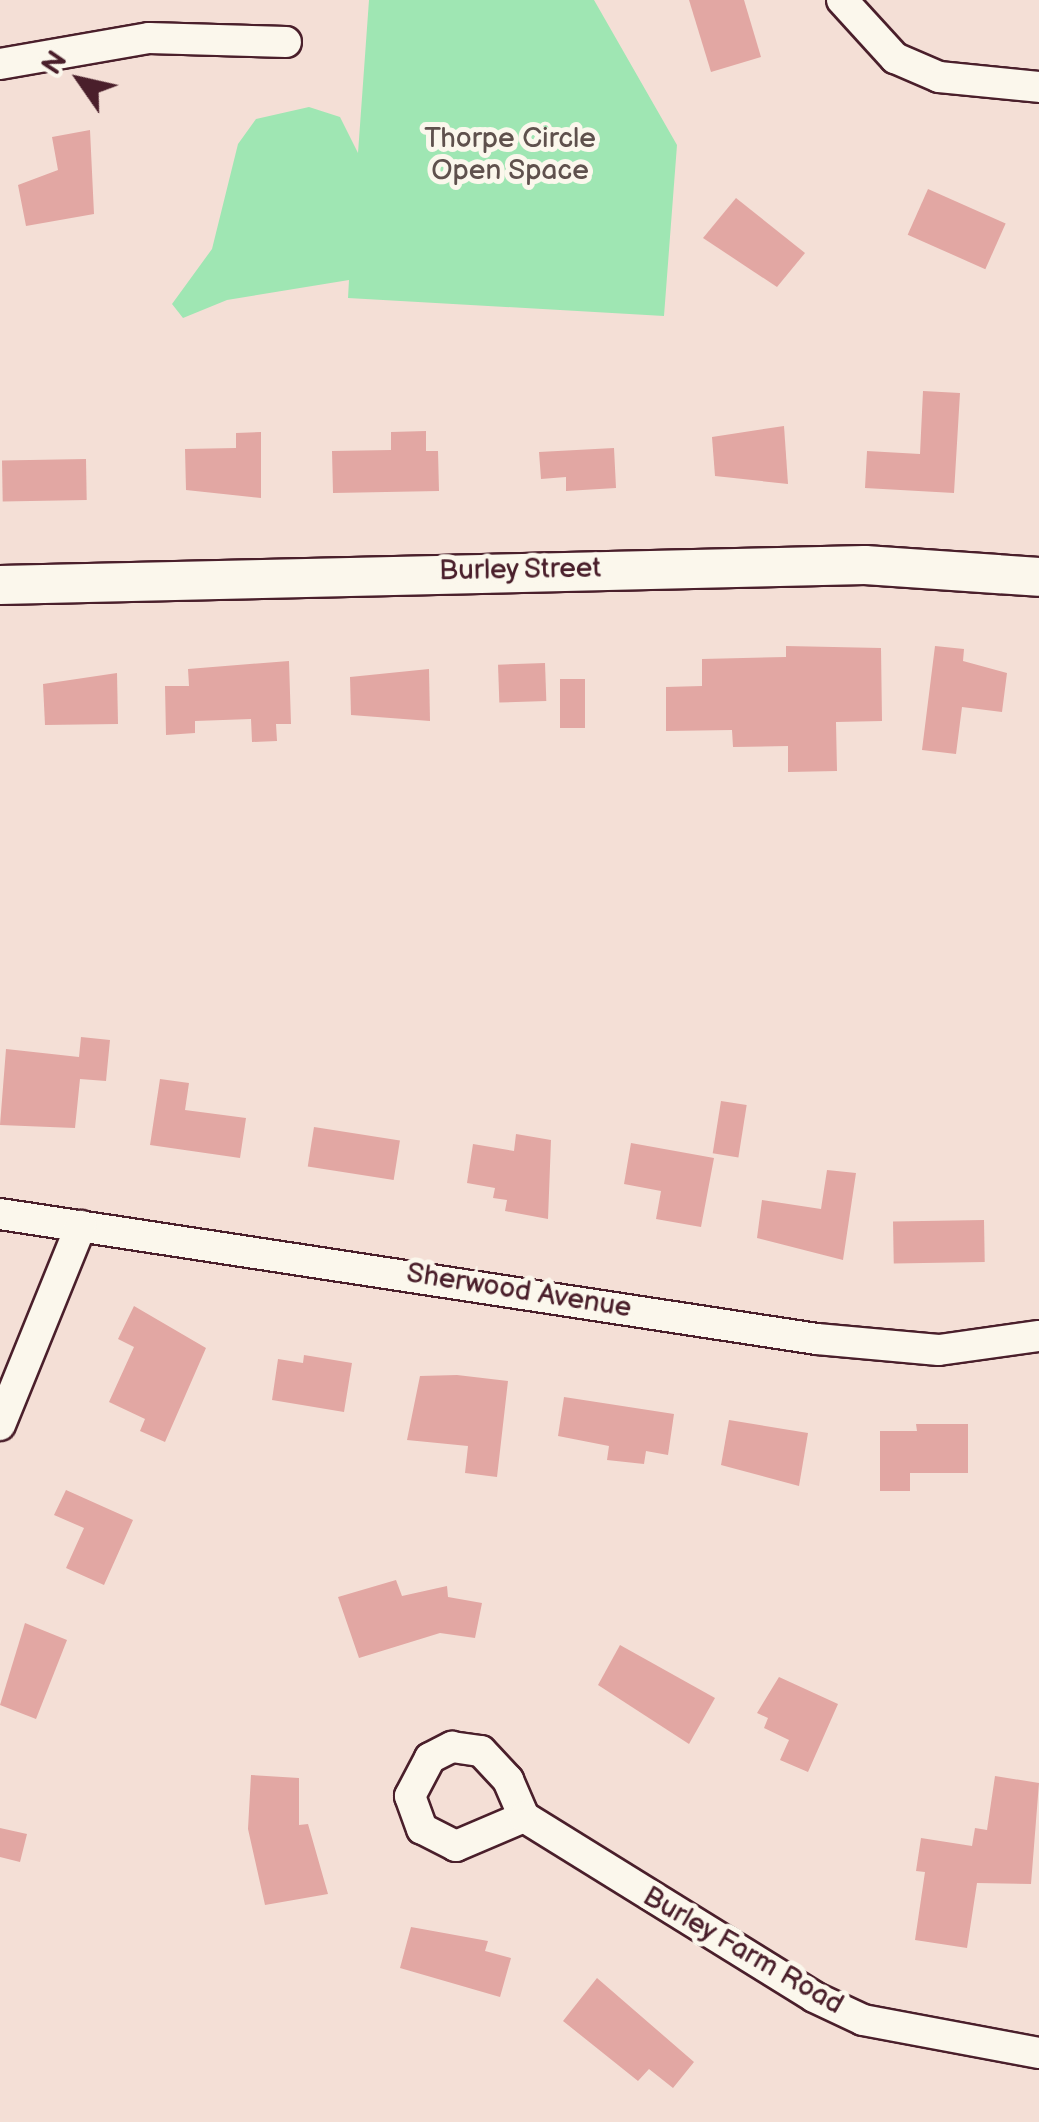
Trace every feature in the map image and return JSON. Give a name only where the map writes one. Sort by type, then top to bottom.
[{"type":"main road","name":"Burley Street","points":[[0,586],[866,565],[1039,577]]},
{"type":"street","points":[[842,0],[859,27],[910,64],[987,86],[1039,86]]},
{"type":"street","points":[[0,64],[150,38],[286,42]]},
{"type":"street","name":"Sherwood Avenue","points":[[0,1214],[817,1339],[938,1350],[1039,1336]]},
{"type":"street","points":[[0,1425],[82,1226]]},
{"type":"street","name":"Burley Farm Road","points":[[524,1817],[688,1924],[847,2012],[1039,2053]]},
{"type":"green space","name":"Thorpe Circle Open Space","points":[[369,0],[594,0],[677,145],[664,316],[348,298],[349,280],[227,300],[183,318],[172,304],[212,249],[238,144],[256,119],[309,107],[340,117],[358,153]]},
{"type":"building","points":[[689,0],[744,0],[761,57],[711,72]]},
{"type":"building","points":[[90,130],[94,214],[26,226],[18,185],[58,170],[52,137]]},
{"type":"building","points":[[928,189],[1006,224],[985,269],[908,235]]},
{"type":"building","points":[[736,198],[805,253],[777,287],[703,238]]},
{"type":"building","points":[[923,391],[960,393],[954,493],[865,488],[867,451],[920,454]]},
{"type":"building","points":[[784,426],[788,484],[715,476],[712,437]]},
{"type":"building","points":[[426,431],[426,451],[438,451],[439,491],[333,493],[332,451],[391,450],[391,432]]},
{"type":"building","points":[[261,432],[261,498],[186,490],[185,449],[236,448],[236,433]]},
{"type":"building","points":[[614,448],[616,488],[566,491],[566,477],[541,479],[539,452]]},
{"type":"building","points":[[86,459],[87,500],[3,501],[2,460]]},
{"type":"building","points":[[786,646],[881,648],[882,721],[836,722],[837,771],[788,772],[788,746],[733,747],[732,730],[666,731],[666,687],[702,686],[702,659],[786,657]]},
{"type":"building","points":[[935,646],[964,649],[963,661],[1007,673],[1002,712],[962,707],[956,754],[922,750]]},
{"type":"building","points":[[289,661],[291,724],[276,724],[277,741],[252,742],[251,719],[195,721],[195,733],[166,735],[165,686],[189,686],[188,669]]},
{"type":"building","points":[[545,663],[546,701],[499,703],[498,665]]},
{"type":"building","points":[[429,669],[430,721],[351,715],[350,677]]},
{"type":"building","points":[[117,673],[118,724],[45,725],[43,684]]},
{"type":"building","points":[[560,679],[585,679],[585,728],[560,728]]},
{"type":"building","points":[[81,1037],[110,1040],[106,1081],[80,1079],[75,1128],[0,1125],[6,1049],[79,1057]]},
{"type":"building","points":[[160,1079],[189,1083],[185,1110],[246,1118],[240,1158],[150,1145]]},
{"type":"building","points":[[721,1101],[747,1105],[738,1157],[713,1153]]},
{"type":"building","points":[[314,1127],[400,1141],[394,1180],[308,1167]]},
{"type":"building","points":[[516,1134],[551,1140],[548,1219],[505,1211],[507,1200],[493,1198],[495,1188],[467,1183],[473,1144],[514,1151]]},
{"type":"building","points":[[631,1143],[714,1158],[701,1227],[656,1219],[661,1191],[624,1184]]},
{"type":"building","points":[[827,1170],[856,1173],[843,1260],[757,1238],[762,1200],[821,1209]]},
{"type":"building","points":[[984,1220],[985,1262],[894,1264],[893,1222]]},
{"type":"building","points":[[134,1306],[206,1348],[165,1442],[140,1431],[145,1419],[109,1402],[134,1347],[118,1339]]},
{"type":"building","points":[[304,1355],[352,1363],[344,1412],[272,1400],[278,1359],[303,1363]]},
{"type":"building","points":[[457,1375],[508,1381],[497,1477],[465,1473],[468,1446],[407,1440],[420,1376]]},
{"type":"building","points":[[564,1397],[674,1414],[668,1455],[646,1451],[644,1464],[607,1460],[609,1446],[558,1436]]},
{"type":"building","points":[[729,1420],[808,1433],[799,1486],[721,1465]]},
{"type":"building","points":[[916,1424],[968,1424],[968,1473],[910,1473],[910,1491],[880,1491],[880,1431],[917,1431]]},
{"type":"building","points":[[66,1490],[133,1520],[104,1585],[66,1568],[84,1528],[54,1515]]},
{"type":"building","points":[[396,1580],[402,1596],[447,1586],[448,1597],[482,1603],[475,1638],[440,1633],[359,1658],[338,1597]]},
{"type":"building","points":[[25,1623],[67,1640],[36,1719],[0,1705]]},
{"type":"building","points":[[620,1645],[715,1698],[689,1744],[598,1685]]},
{"type":"building","points":[[779,1677],[838,1704],[808,1772],[780,1760],[789,1740],[764,1728],[768,1718],[757,1713]]},
{"type":"building","points":[[251,1775],[299,1778],[299,1825],[308,1824],[328,1894],[265,1905],[248,1829]]},
{"type":"building","points":[[995,1776],[1039,1783],[1031,1884],[977,1883],[967,1948],[915,1940],[925,1872],[916,1871],[921,1838],[972,1846],[975,1828],[987,1830]]},
{"type":"building","points":[[0,1828],[27,1834],[20,1862],[0,1857]]},
{"type":"building","points":[[411,1927],[488,1941],[485,1951],[511,1958],[500,1997],[400,1968]]},
{"type":"building","points":[[597,1978],[694,2062],[673,2088],[649,2069],[638,2081],[563,2021]]}]
